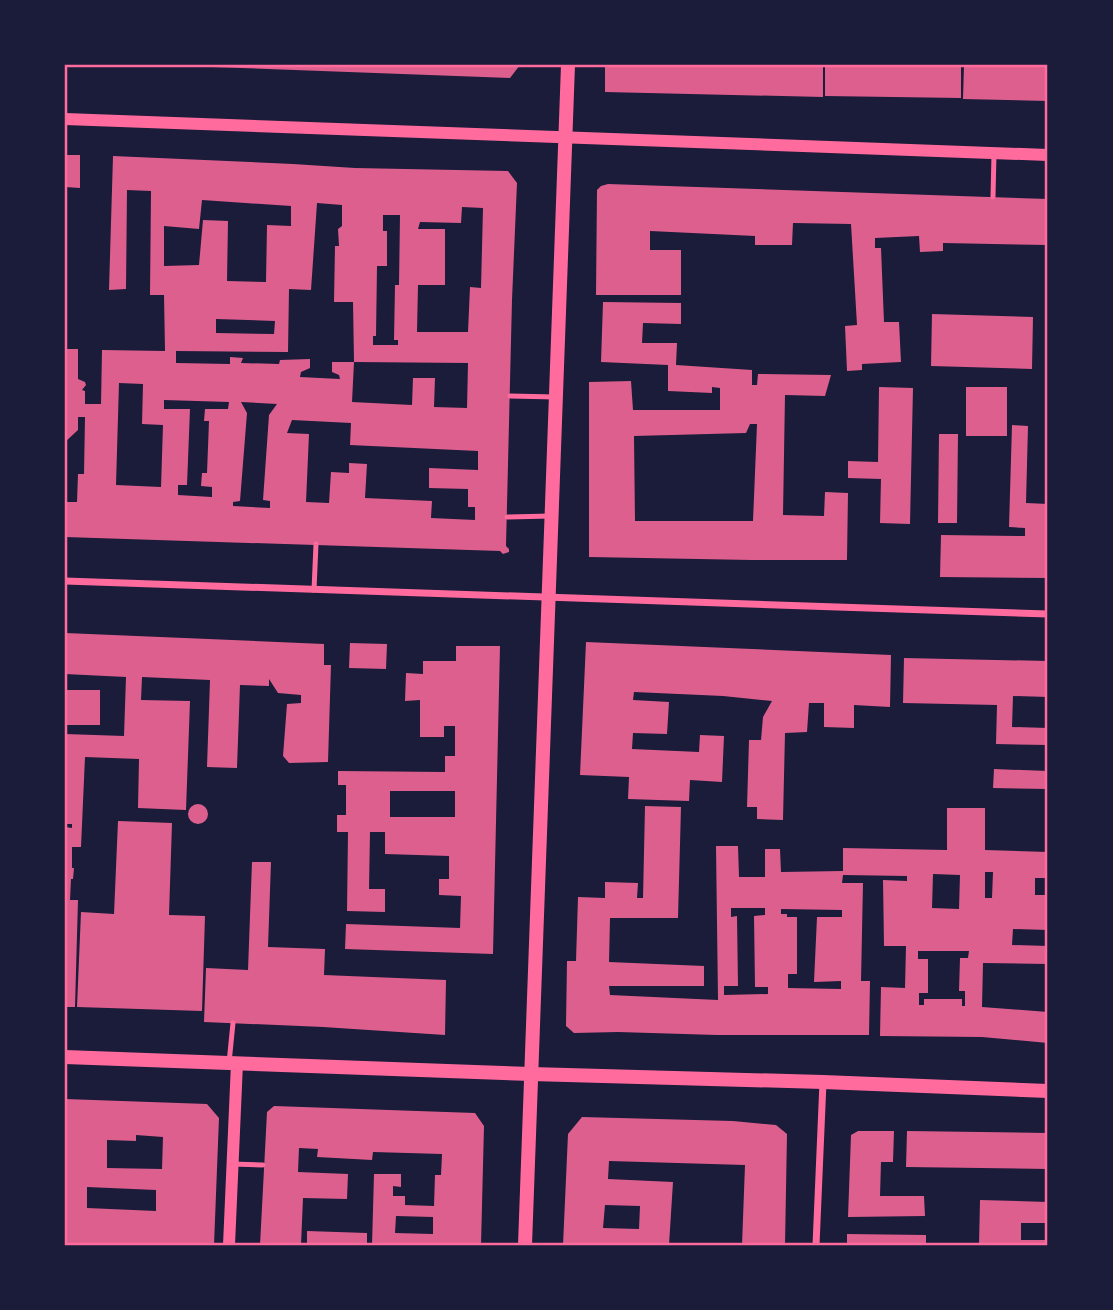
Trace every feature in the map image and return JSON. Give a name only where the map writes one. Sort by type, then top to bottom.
[{"type":"main road","points":[[525,1245],[568,65]]},
{"type":"main road","points":[[65,1057],[1048,1091]]},
{"type":"street","points":[[65,119],[1048,155]]},
{"type":"street","points":[[65,581],[1048,614]]},
{"type":"street","points":[[229,1245],[233,1063]]},
{"type":"street","points":[[816,1245],[822,1082]]},
{"type":"lane","points":[[993,197],[994,154]]},
{"type":"lane","points":[[510,396],[556,397]]},
{"type":"lane","points":[[507,517],[551,516]]},
{"type":"lane","points":[[314,590],[316,544]]},
{"type":"lane","points":[[233,1023],[233,1063]]},
{"type":"lane","points":[[232,1164],[263,1165]]},
{"type":"building","points":[[212,65],[520,65],[510,78]]},
{"type":"building","points":[[605,65],[823,65],[823,97],[605,92]]},
{"type":"building","points":[[825,65],[961,65],[961,98],[825,96]]},
{"type":"building","points":[[964,65],[1048,67],[1048,101],[963,99]]},
{"type":"building","points":[[65,155],[80,155],[80,188],[65,187]]},
{"type":"building","points":[[113,156],[355,168],[508,171],[517,183],[506,546],[509,552],[503,554],[500,551],[65,537],[65,502],[77,502],[78,474],[84,474],[85,417],[78,417],[78,430],[65,442],[65,349],[78,349],[78,379],[86,385],[82,390],[85,391],[85,404],[101,404],[102,350],[165,351],[164,295],[150,295],[151,191],[127,190],[126,289],[109,290]],"holes":[[[202,200],[291,206],[291,226],[267,225],[266,282],[227,281],[228,221],[203,220],[199,265],[164,266],[164,226],[199,229]],[[317,203],[342,205],[342,226],[338,229],[339,246],[335,246],[334,302],[353,302],[354,362],[332,362],[332,372],[339,375],[340,379],[300,377],[301,372],[310,368],[310,359],[280,360],[279,364],[241,363],[243,358],[230,357],[230,364],[176,363],[176,351],[288,352],[289,289],[311,290]],[[462,207],[483,208],[481,288],[470,287],[468,332],[417,332],[418,285],[445,285],[445,229],[418,229],[420,222],[461,223]],[[383,215],[400,215],[399,285],[395,285],[394,340],[398,340],[398,345],[373,345],[373,336],[376,336],[377,266],[387,266],[387,231],[383,231]],[[216,319],[275,321],[274,334],[216,333]],[[354,362],[468,363],[467,408],[434,407],[435,378],[413,378],[412,405],[352,402]],[[119,383],[143,384],[142,424],[163,425],[161,487],[116,485]],[[164,400],[229,402],[228,409],[205,409],[204,421],[209,421],[207,473],[202,473],[201,486],[212,487],[212,497],[178,495],[178,485],[187,485],[190,409],[164,409]],[[241,402],[277,404],[269,415],[263,500],[270,501],[270,508],[233,506],[233,502],[240,501],[247,413]],[[292,420],[351,423],[350,445],[478,451],[478,470],[429,468],[429,488],[468,489],[468,507],[475,507],[475,520],[431,518],[432,501],[365,498],[367,464],[349,463],[349,473],[331,472],[329,503],[306,502],[309,434],[287,433]]]},
{"type":"building","points":[[608,184],[1048,199],[1048,245],[943,243],[943,251],[920,252],[919,236],[875,238],[875,248],[881,248],[884,322],[899,322],[901,362],[862,364],[862,370],[847,371],[845,326],[857,325],[851,224],[793,223],[792,245],[755,245],[755,236],[650,231],[650,250],[681,250],[681,295],[596,295],[597,190]]},
{"type":"building","points":[[603,302],[681,303],[681,324],[643,323],[642,343],[677,343],[676,365],[752,370],[752,385],[757,385],[758,374],[831,375],[825,396],[785,395],[783,515],[824,516],[825,492],[848,493],[847,560],[589,557],[589,382],[631,381],[633,410],[720,410],[720,388],[712,387],[712,393],[668,391],[668,365],[601,362]],"holes":[[[750,424],[757,424],[753,521],[635,521],[634,436],[746,433]]]},
{"type":"building","points":[[932,314],[1033,317],[1032,369],[931,366]]},
{"type":"building","points":[[879,387],[913,388],[910,524],[880,523],[881,479],[848,478],[848,461],[878,462]]},
{"type":"building","points":[[966,387],[1007,387],[1007,436],[966,436]]},
{"type":"building","points":[[1012,425],[1028,426],[1026,503],[1048,504],[1048,578],[940,577],[941,535],[1025,536],[1025,528],[1009,527]]},
{"type":"building","points":[[939,434],[958,434],[957,523],[938,523]]},
{"type":"building","points":[[65,633],[324,644],[324,665],[331,665],[328,762],[289,763],[283,756],[287,704],[301,703],[301,695],[278,693],[269,679],[269,686],[240,685],[237,768],[207,767],[210,680],[142,677],[141,700],[190,701],[186,810],[138,808],[139,759],[85,757],[81,847],[72,847],[74,868],[70,900],[78,900],[75,1007],[65,1007],[65,827],[72,828],[72,824],[65,824],[65,734],[124,736],[126,677],[65,674]]},
{"type":"building","points":[[586,642],[891,655],[890,707],[854,705],[854,728],[824,727],[824,703],[809,703],[807,732],[785,733],[783,820],[757,819],[757,807],[747,807],[749,740],[761,740],[763,717],[772,701],[634,692],[633,700],[669,702],[667,734],[633,733],[632,749],[699,752],[700,735],[724,736],[722,782],[690,780],[689,801],[628,799],[629,777],[580,775]]},
{"type":"building","points":[[350,643],[387,644],[386,669],[349,668]]},
{"type":"building","points":[[456,646],[500,646],[493,954],[345,949],[346,924],[460,928],[461,896],[439,895],[439,879],[449,879],[449,856],[385,854],[385,832],[370,832],[369,889],[385,889],[385,912],[347,911],[348,832],[337,832],[337,815],[346,815],[346,785],[338,785],[338,771],[445,772],[445,756],[455,756],[455,726],[444,726],[444,737],[420,737],[420,700],[405,701],[406,673],[423,674],[423,661],[456,661]],"holes":[[[390,791],[455,791],[455,817],[390,817]]]},
{"type":"building","points":[[904,658],[1048,661],[1048,697],[1013,696],[1012,727],[1048,728],[1048,745],[996,744],[997,705],[903,703]]},
{"type":"building","points":[[65,690],[100,690],[100,725],[65,725]]},
{"type":"building","points":[[994,769],[1048,771],[1048,789],[993,788]]},
{"type":"building","points":[[198,804],[205,807],[208,814],[205,821],[198,824],[191,821],[188,814],[191,807]]},
{"type":"building","points":[[645,806],[681,807],[678,918],[610,918],[609,962],[704,966],[704,986],[609,986],[610,995],[718,1000],[716,846],[738,846],[739,877],[765,877],[765,849],[780,849],[781,872],[843,871],[843,848],[947,850],[947,808],[985,808],[985,850],[1048,852],[1048,878],[1035,878],[1035,895],[1048,895],[1048,930],[1013,929],[1012,945],[1048,946],[1048,964],[983,963],[982,1007],[1048,1012],[1048,1043],[982,1037],[880,1036],[881,987],[905,988],[906,946],[884,946],[883,880],[907,881],[907,876],[843,875],[842,883],[863,883],[861,981],[870,981],[869,1035],[574,1033],[566,1026],[567,961],[576,961],[578,897],[605,898],[605,882],[638,883],[637,898],[643,898]],"holes":[[[985,872],[993,872],[992,898],[985,898]],[[933,874],[960,875],[959,909],[932,908]],[[731,908],[765,908],[765,915],[754,916],[755,987],[768,987],[768,994],[724,995],[724,986],[738,986],[737,916],[731,917]],[[781,909],[842,910],[842,917],[817,917],[814,982],[841,981],[841,989],[788,988],[788,974],[797,974],[797,917],[781,914]],[[918,951],[969,951],[968,958],[960,958],[959,991],[965,991],[965,1006],[962,1006],[962,999],[924,999],[924,1005],[919,1005],[919,993],[928,993],[928,959],[918,959]]]},
{"type":"building","points":[[118,821],[172,823],[169,915],[205,916],[202,1011],[77,1007],[81,912],[114,914]]},
{"type":"building","points":[[252,862],[271,862],[268,947],[325,949],[324,975],[446,980],[445,1035],[204,1022],[206,968],[248,970]]},
{"type":"building","points":[[65,1099],[207,1104],[219,1118],[214,1245],[65,1245]],"holes":[[[136,1135],[163,1137],[162,1169],[107,1168],[107,1140],[136,1141]],[[87,1187],[156,1190],[156,1211],[87,1208]]]},
{"type":"building","points":[[274,1106],[475,1113],[484,1126],[481,1245],[372,1245],[374,1174],[401,1174],[401,1187],[393,1186],[393,1196],[405,1196],[405,1205],[434,1206],[435,1175],[441,1175],[442,1154],[373,1152],[372,1160],[317,1157],[318,1149],[299,1148],[298,1172],[348,1174],[347,1199],[303,1198],[301,1245],[260,1245],[267,1112]],"holes":[[[396,1216],[433,1217],[433,1234],[395,1233]]]},
{"type":"building","points":[[582,1117],[733,1121],[776,1125],[787,1134],[785,1245],[742,1245],[745,1165],[609,1161],[608,1179],[673,1182],[669,1245],[563,1245],[568,1134]],"holes":[[[605,1205],[640,1206],[639,1229],[603,1228]]]},
{"type":"building","points":[[858,1131],[894,1131],[893,1162],[881,1162],[880,1196],[924,1196],[925,1216],[848,1217],[851,1135]]},
{"type":"building","points":[[907,1131],[1048,1133],[1048,1169],[906,1167]]},
{"type":"building","points":[[980,1200],[1048,1202],[1048,1223],[1021,1223],[1021,1240],[1048,1240],[1048,1245],[979,1245]]},
{"type":"building","points":[[307,1231],[367,1233],[367,1245],[307,1245]]},
{"type":"building","points":[[847,1234],[926,1235],[926,1245],[847,1245]]}]
